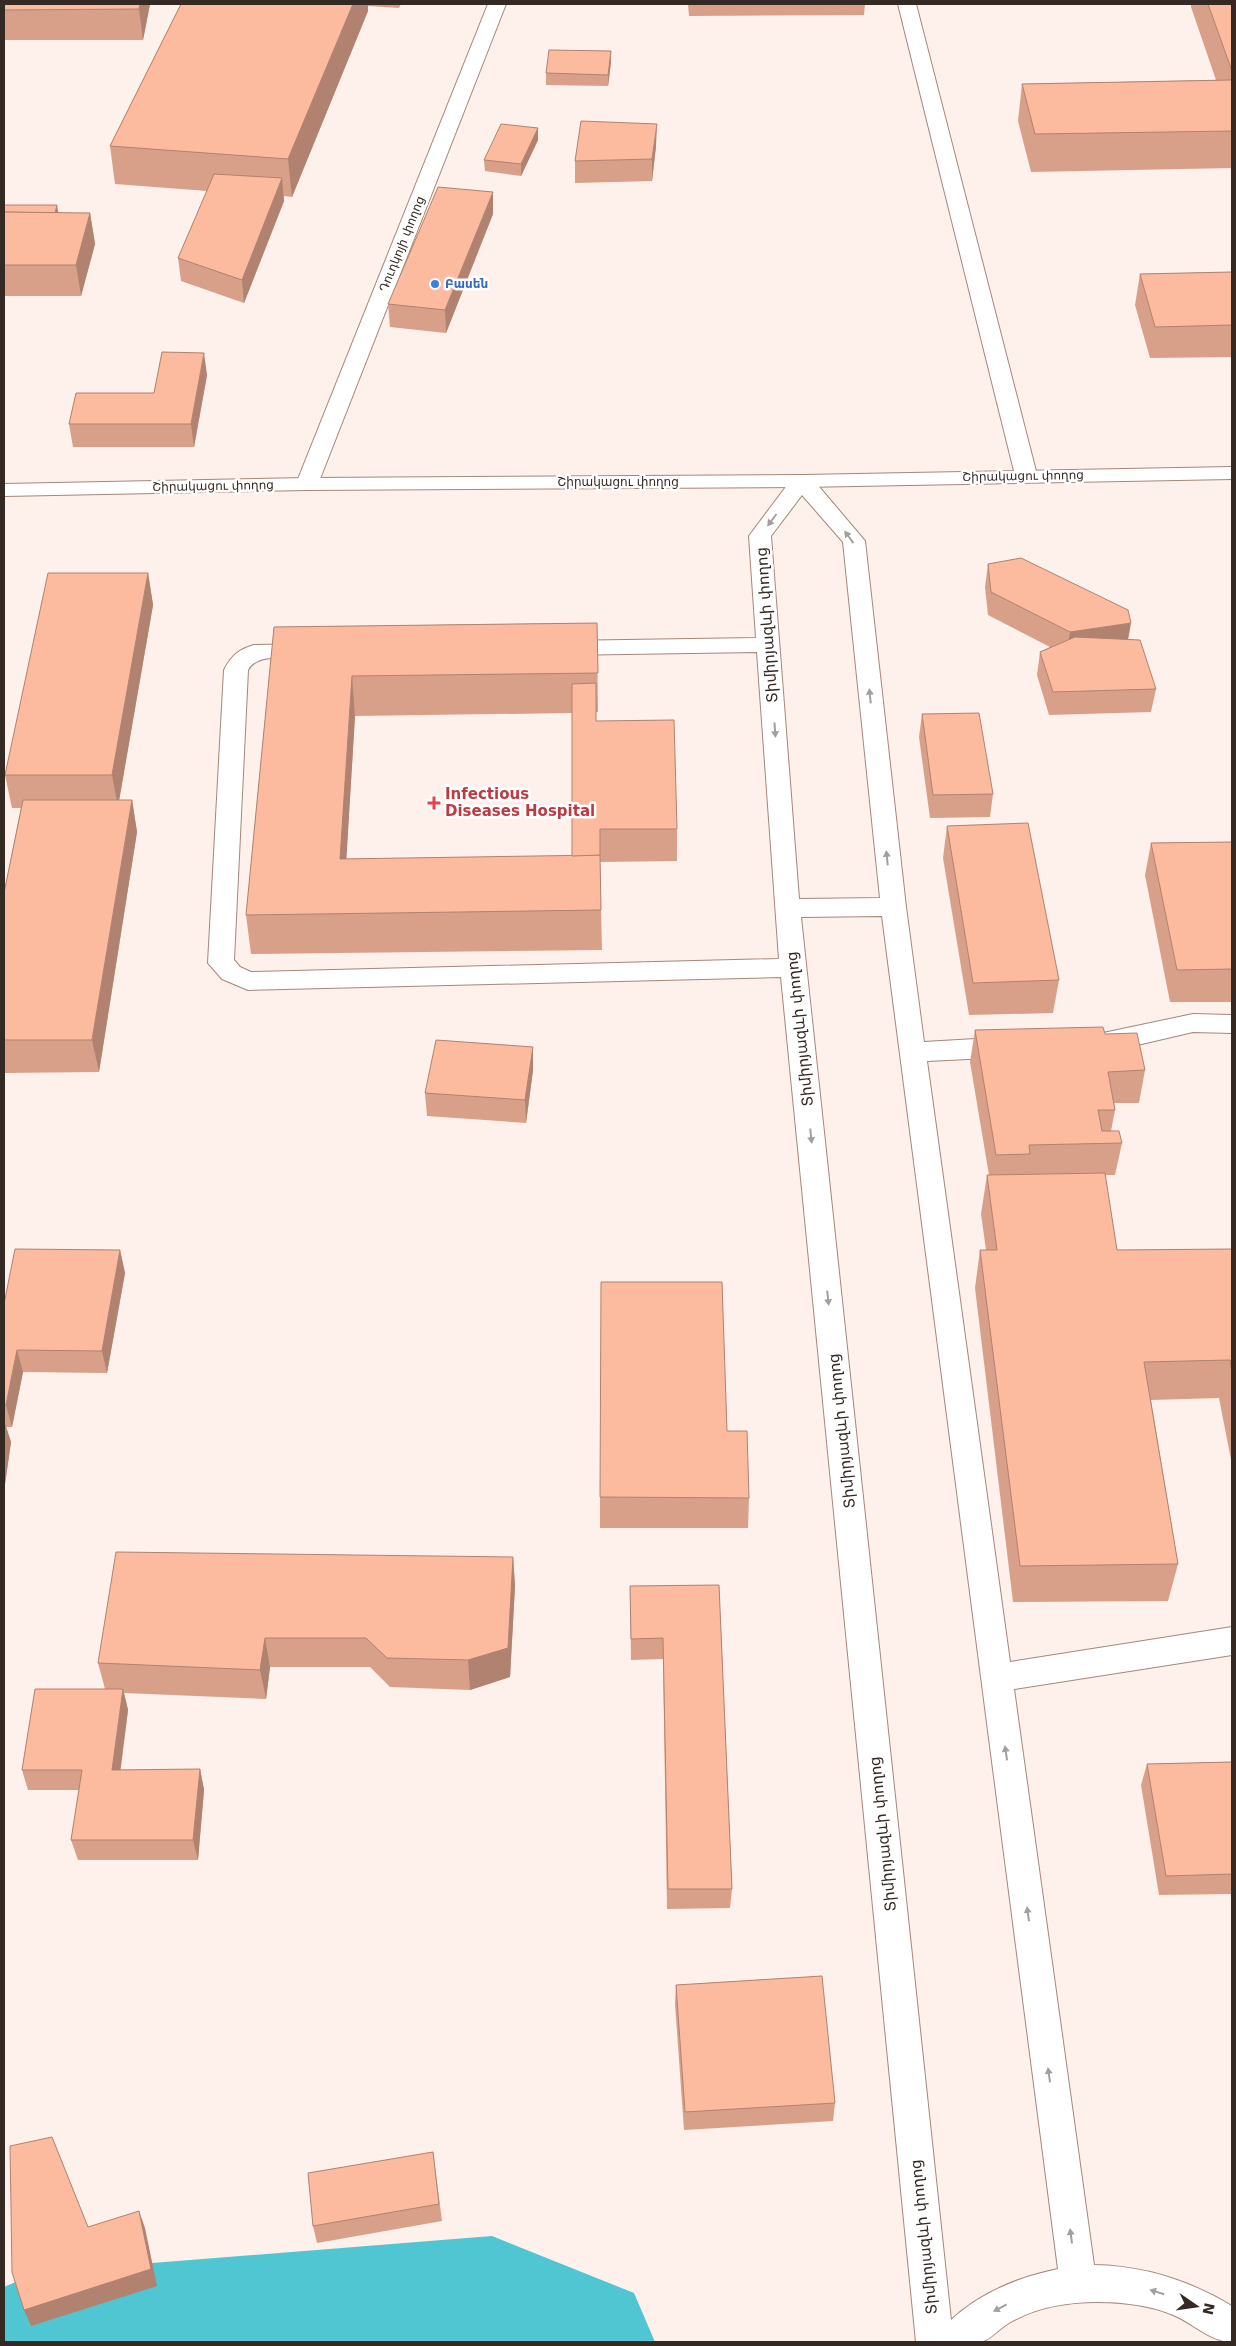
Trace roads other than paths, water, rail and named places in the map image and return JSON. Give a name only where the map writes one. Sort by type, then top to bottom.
[{"type":"street","name":"Դուդկոյի փողոց","points":[[307,484],[497,4]]},
{"type":"street","points":[[907,4],[1026,475]]},
{"type":"street","name":"Շիրակացու փողոց","points":[[4,490],[307,484],[802,481],[1026,475],[1232,473]]},
{"type":"street","points":[[802,481],[854,541],[893,906],[914,1052],[995,1678],[1078,2284]]},
{"type":"street","name":"Տիմիրյազևի փողոց","points":[[802,481],[760,536],[787,908],[935,2342]]},
{"type":"street","points":[[541,648],[768,645]]},
{"type":"street","points":[[333,651],[254,652],[241,660],[236,670],[221,963],[231,973],[248,981],[794,968]]},
{"type":"street","points":[[787,908],[893,906]]},
{"type":"street","points":[[1080,1044],[1109,1043],[1193,1023],[1232,1024]]},
{"type":"street","points":[[914,1052],[1031,1046]]},
{"type":"street","points":[[995,1678],[1232,1641]]},
{"type":"street","points":[[955,2342],[965,2331],[999,2308],[1036,2292],[1078,2284],[1112,2283],[1146,2288],[1181,2299],[1213,2315],[1232,2328]]},
{"type":"waterway","points":[[39,2342],[492,2305],[585,2342]]},
{"type":"place","name":"Բասեն","points":[[435,284]]},
{"type":"place","name":"Infectious Diseases Hospital","points":[[434,803]]}]
